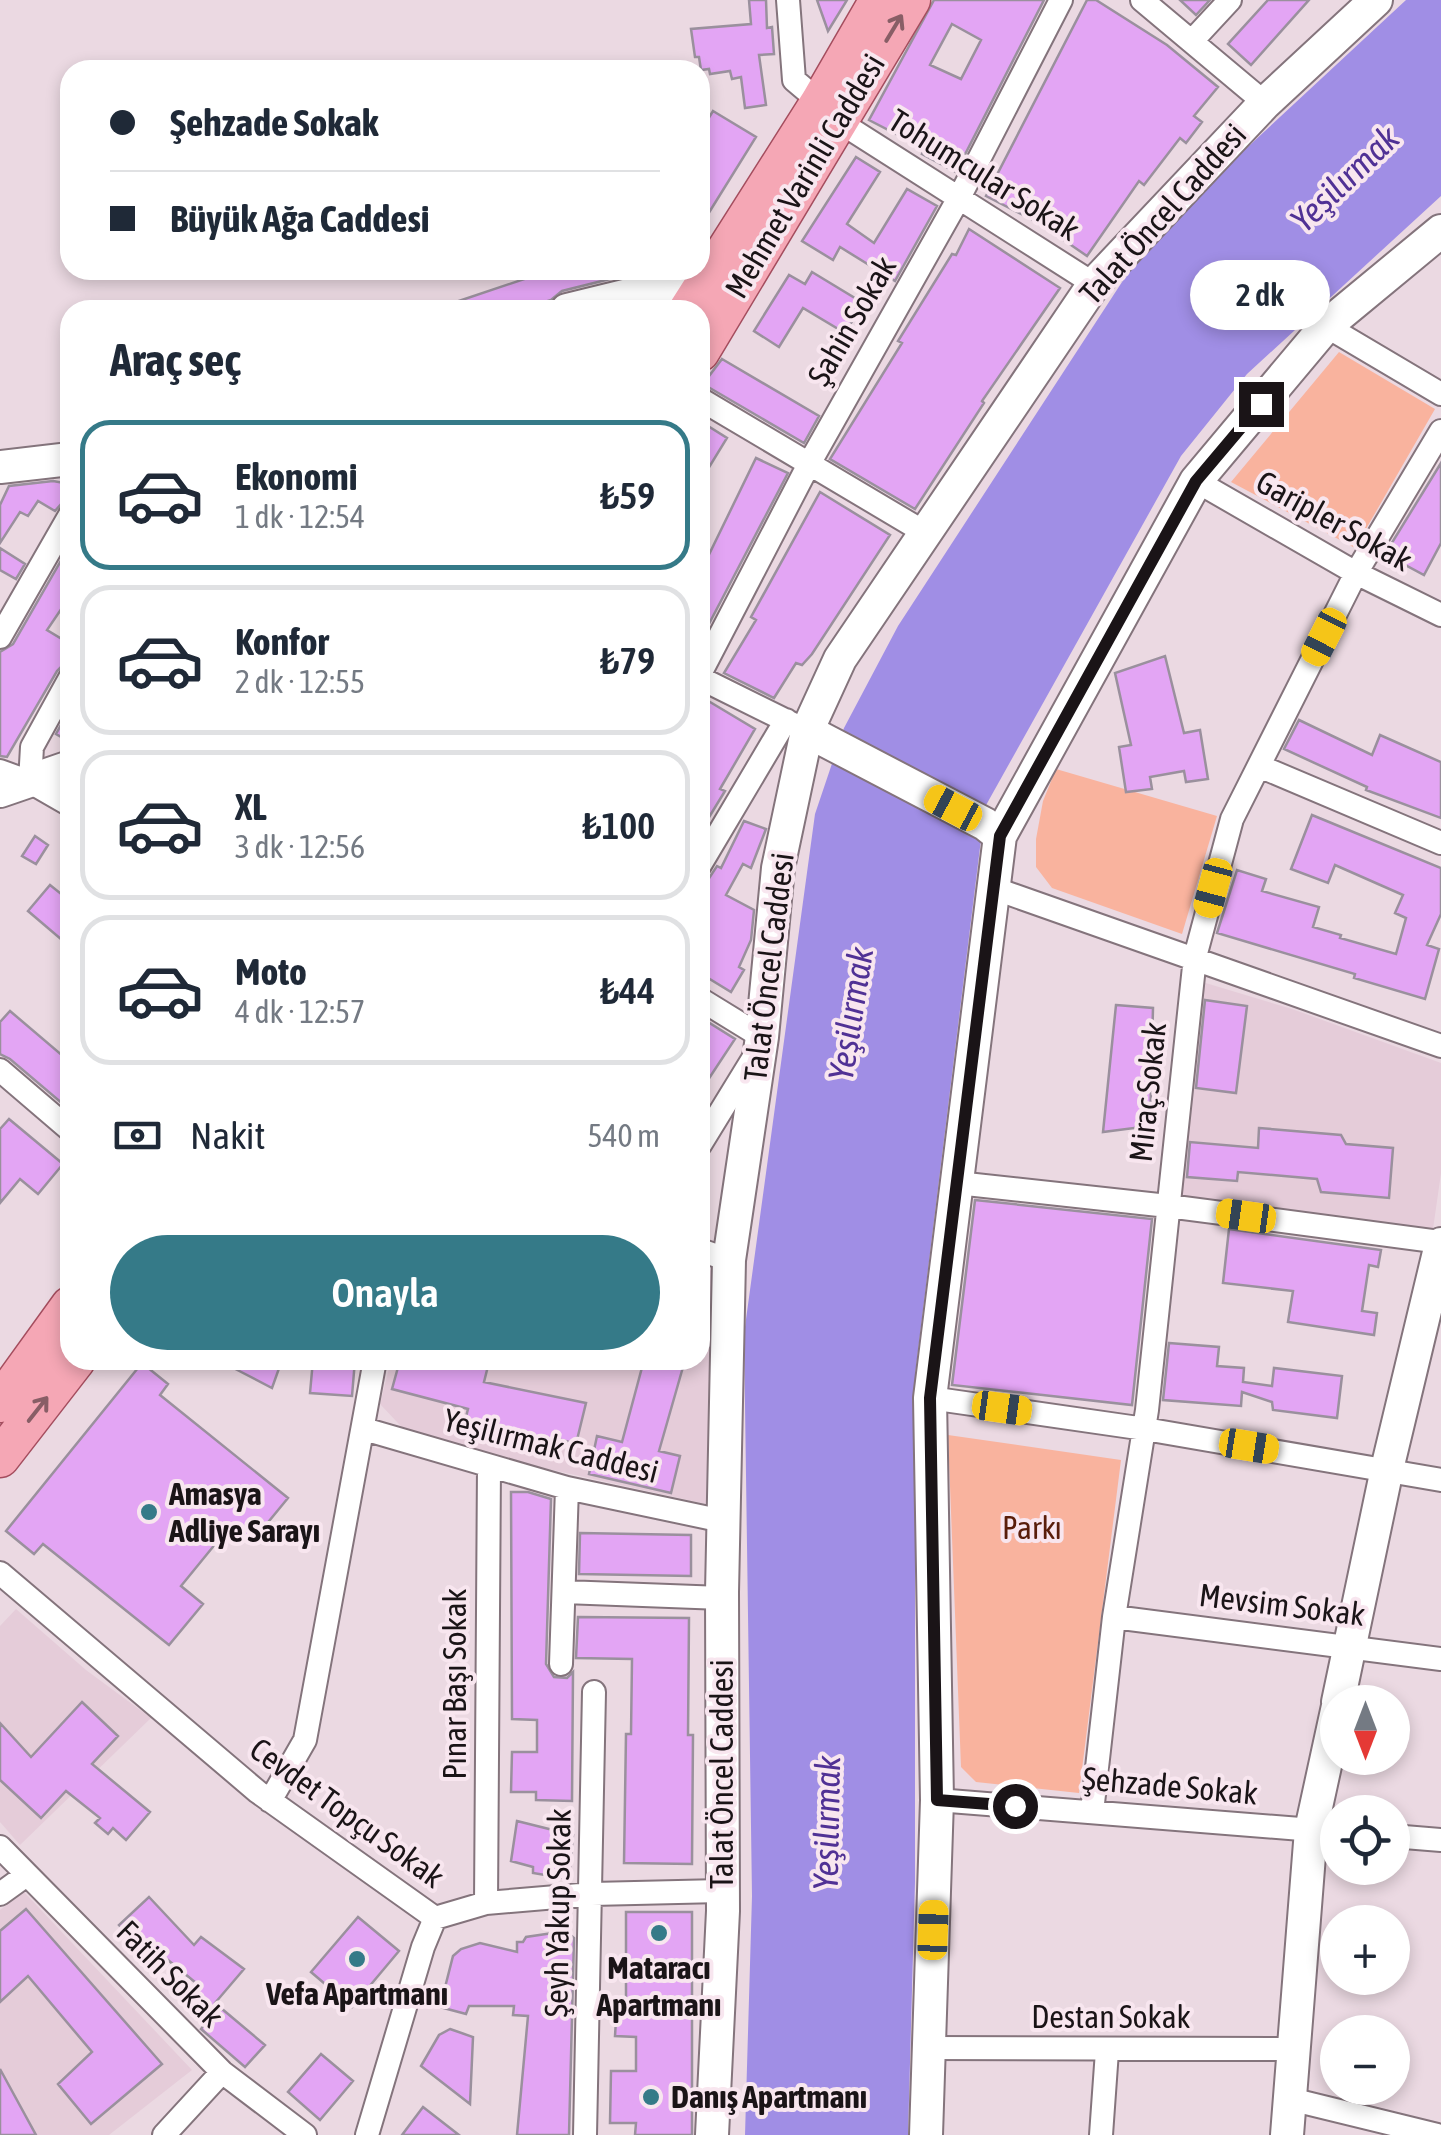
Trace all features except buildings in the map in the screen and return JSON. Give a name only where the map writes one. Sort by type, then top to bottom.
[{"type":"main road","name":"Mehmet Varinli Caddesi","points":[[710,333],[829,112],[879,0]]},
{"type":"main road","name":"Mehmet Varinli Caddesi","points":[[710,276],[910,0]]},
{"type":"main road","points":[[0,1402],[60,1320]]},
{"type":"main road","points":[[0,1458],[68,1370]]},
{"type":"street","points":[[788,0],[794,80],[829,112]]},
{"type":"street","name":"Şahin Sokak","points":[[710,656],[808,464],[960,196],[1060,0]]},
{"type":"street","points":[[1142,0],[1265,102]]},
{"type":"street","points":[[1192,41],[1230,0]]},
{"type":"street","name":"Talat Öncel Caddesi","points":[[712,2135],[724,1911],[723,1521],[715,1255],[761,1042],[778,868],[806,731],[840,659],[1094,284],[1265,102],[1376,0]]},
{"type":"street","name":"Tohumcular Sokak","points":[[829,112],[1094,284]]},
{"type":"street","points":[[926,2135],[937,1800],[930,1398],[993,888],[992,830],[1196,481],[1326,326],[1441,231]]},
{"type":"street","points":[[609,300],[693,280]]},
{"type":"street","points":[[1326,326],[1441,394]]},
{"type":"street","points":[[710,405],[924,532]]},
{"type":"street","name":"Miraç Sokak","points":[[1092,1812],[1114,1617],[1145,1429],[1195,957],[1232,819],[1356,572],[1441,431]]},
{"type":"street","points":[[0,466],[60,462]]},
{"type":"street","name":"Garipler Sokak","points":[[1196,481],[1441,616]]},
{"type":"street","points":[[0,636],[60,533]]},
{"type":"street","points":[[710,681],[992,830]]},
{"type":"street","points":[[10,781],[60,696]]},
{"type":"street","points":[[710,852],[806,731]]},
{"type":"street","points":[[1259,766],[1441,843]]},
{"type":"street","points":[[10,781],[60,769]]},
{"type":"street","points":[[10,781],[60,801]]},
{"type":"street","points":[[993,888],[1441,1046]]},
{"type":"street","points":[[710,1006],[761,1042],[710,1128]]},
{"type":"street","points":[[0,1070],[60,1121]]},
{"type":"street","points":[[956,1183],[1168,1206],[1441,1243],[1387,1469],[1342,1685]]},
{"type":"street","points":[[270,1801],[305,1740],[373,1370]]},
{"type":"street","points":[[930,1398],[1145,1429],[1441,1480]]},
{"type":"street","name":"Yeşilırmak Caddesi","points":[[364,1429],[567,1488],[723,1521]]},
{"type":"street","name":"Pınar Başı Sokak","points":[[486,1902],[489,1466]]},
{"type":"street","points":[[561,1664],[567,1488]]},
{"type":"street","name":"Cevdet Topçu Sokak","points":[[0,1574],[270,1801],[435,1918],[486,1902],[592,1894],[722,1891]]},
{"type":"street","points":[[564,1592],[722,1598]]},
{"type":"street","name":"Mevsim Sokak","points":[[1114,1617],[1441,1660]]},
{"type":"street","name":"Şeyh Yakup Sokak","points":[[584,2135],[594,1692]]},
{"type":"street","name":"Şehzade Sokak","points":[[937,1800],[1320,1831]]},
{"type":"street","points":[[1410,1837],[1441,1840]]},
{"type":"street","name":"Fatih Sokak","points":[[0,1848],[222,2072],[304,2135]]},
{"type":"street","points":[[1287,2135],[1294,2049],[1320,1860]]},
{"type":"street","points":[[0,1894],[25,1876]]},
{"type":"street","points":[[367,2135],[435,1918]]},
{"type":"street","name":"Destan Sokak","points":[[929,2048],[1294,2049]]},
{"type":"street","points":[[1101,2135],[1107,2051]]},
{"type":"street","points":[[164,2135],[222,2072]]},
{"type":"street","points":[[1290,2099],[1437,2135]]},
{"type":"shaded area","points":[[1199,981],[1292,1009],[1441,1063],[1441,1173],[1433,1229],[1177,1199]]},
{"type":"shaded area","points":[[710,1270],[712,1271],[710,1349]]},
{"type":"shaded area","points":[[388,1370],[709,1370],[706,1504],[413,1439],[380,1404]]},
{"type":"shaded area","points":[[16,1609],[86,1670],[151,1718],[20,1845],[0,1822],[0,1626]]},
{"type":"shaded area","points":[[24,1892],[192,2070],[109,2135],[0,2135],[0,1910]]},
{"type":"green space","points":[[1339,352],[1435,409],[1355,548],[1231,482]]},
{"type":"green space","points":[[1056,769],[1217,816],[1182,934],[1052,888],[1036,867],[1036,839],[1043,801]]},
{"type":"green space","name":"Parkı","points":[[948,1435],[1121,1460],[1079,1793],[976,1782],[961,1767]]},
{"type":"water","name":"Yeşilırmak","points":[[1406,0],[1441,0],[1441,196],[1247,374],[1181,456],[985,807],[915,1375],[915,1882],[908,2135],[745,2135],[752,1896],[744,1334],[815,814],[844,728],[898,626],[1152,236]]},
{"type":"place","name":"Amasya Adliye Sarayı","points":[[149,1512]]},
{"type":"place","name":"Mataracı Apartmanı","points":[[659,1933]]},
{"type":"place","name":"Vefa Apartmanı","points":[[357,1959]]},
{"type":"place","name":"Danış Apartmanı","points":[[651,2097]]},
{"type":"route","points":[[1015,1806],[937,1800],[930,1398],[1000,836],[1196,481],[1261,404]]}]
